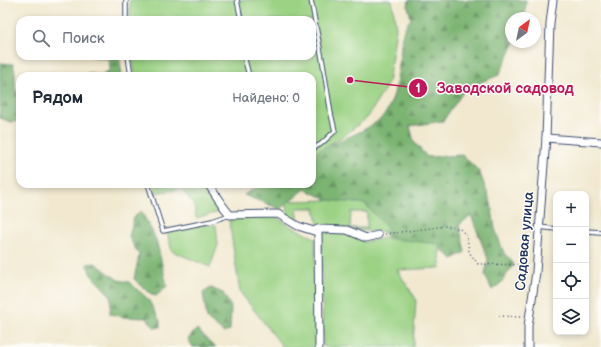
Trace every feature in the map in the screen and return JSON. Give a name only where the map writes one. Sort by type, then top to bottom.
[{"type":"street","name":"Садовая улица","points":[[528,347],[529,318],[537,265],[540,227],[546,138],[550,22],[553,0]]},
{"type":"street","points":[[546,138],[601,142]]},
{"type":"street","points":[[211,188],[230,215],[278,214],[298,226],[314,231],[318,229],[347,230],[366,238],[378,235]]},
{"type":"street","points":[[318,229],[320,347]]},
{"type":"lane","points":[[126,0],[126,16]]},
{"type":"lane","points":[[237,0],[239,16]]},
{"type":"lane","points":[[311,0],[314,16]]},
{"type":"lane","points":[[316,27],[335,131],[316,147]]},
{"type":"lane","points":[[129,60],[130,72]]},
{"type":"lane","points":[[245,60],[248,72]]},
{"type":"lane","points":[[149,188],[163,231],[230,215]]},
{"type":"lane","points":[[540,227],[553,229]]},
{"type":"lane","points":[[589,231],[601,232]]},
{"type":"path","points":[[378,235],[446,226],[460,229],[467,236],[469,252],[478,264],[537,265]]},
{"type":"path","points":[[499,316],[529,318]]},
{"type":"green space","points":[[130,0],[392,0],[396,28],[388,83],[368,117],[345,135],[316,153],[316,72],[134,72],[133,60],[316,60],[316,16],[130,16]]},
{"type":"green space","points":[[409,0],[526,0],[525,12],[505,12],[505,48],[512,48],[499,75],[466,88],[443,121],[410,126],[414,142],[427,157],[462,155],[479,171],[491,203],[495,229],[504,253],[514,264],[501,283],[492,290],[485,275],[488,259],[471,215],[459,225],[465,252],[453,259],[434,243],[410,246],[389,241],[367,205],[343,209],[305,189],[280,209],[244,195],[255,188],[316,188],[316,149],[371,126],[385,114],[389,108],[396,86],[401,40],[407,23],[411,19],[408,6]]},
{"type":"green space","points":[[109,60],[120,60],[121,72],[106,72],[110,70]]},
{"type":"green space","points":[[0,63],[13,64],[16,90],[16,121],[11,122],[0,118]]},
{"type":"green space","points":[[153,188],[206,188],[223,211],[196,218],[194,204],[181,189],[154,193]]},
{"type":"green space","points":[[328,200],[365,204],[389,230],[376,232],[318,225],[315,208],[297,208],[299,224],[288,216],[287,201]],"holes":[[[351,212],[367,212],[367,228],[350,228]]]},
{"type":"green space","points":[[141,211],[157,243],[167,286],[156,296],[148,292],[134,279],[139,255],[129,237],[134,217]]},
{"type":"green space","points":[[246,215],[273,215],[290,226],[315,238],[318,347],[283,347],[240,292],[229,220]]},
{"type":"green space","points":[[198,225],[216,225],[218,245],[210,267],[172,251],[167,232]]},
{"type":"green space","points":[[321,232],[354,234],[365,242],[383,238],[440,244],[440,268],[397,270],[416,299],[413,347],[323,347]]},
{"type":"green space","points":[[95,263],[118,280],[129,282],[148,299],[160,321],[160,327],[155,328],[147,318],[124,317],[110,314],[111,296],[91,275],[87,264]]},
{"type":"green space","points":[[211,288],[223,293],[231,307],[230,330],[224,333],[207,319],[203,293]]},
{"type":"green space","points":[[197,329],[211,344],[216,347],[193,347],[188,339]]},
{"type":"place","name":"Заводской садовод","points":[[350,80]]}]
